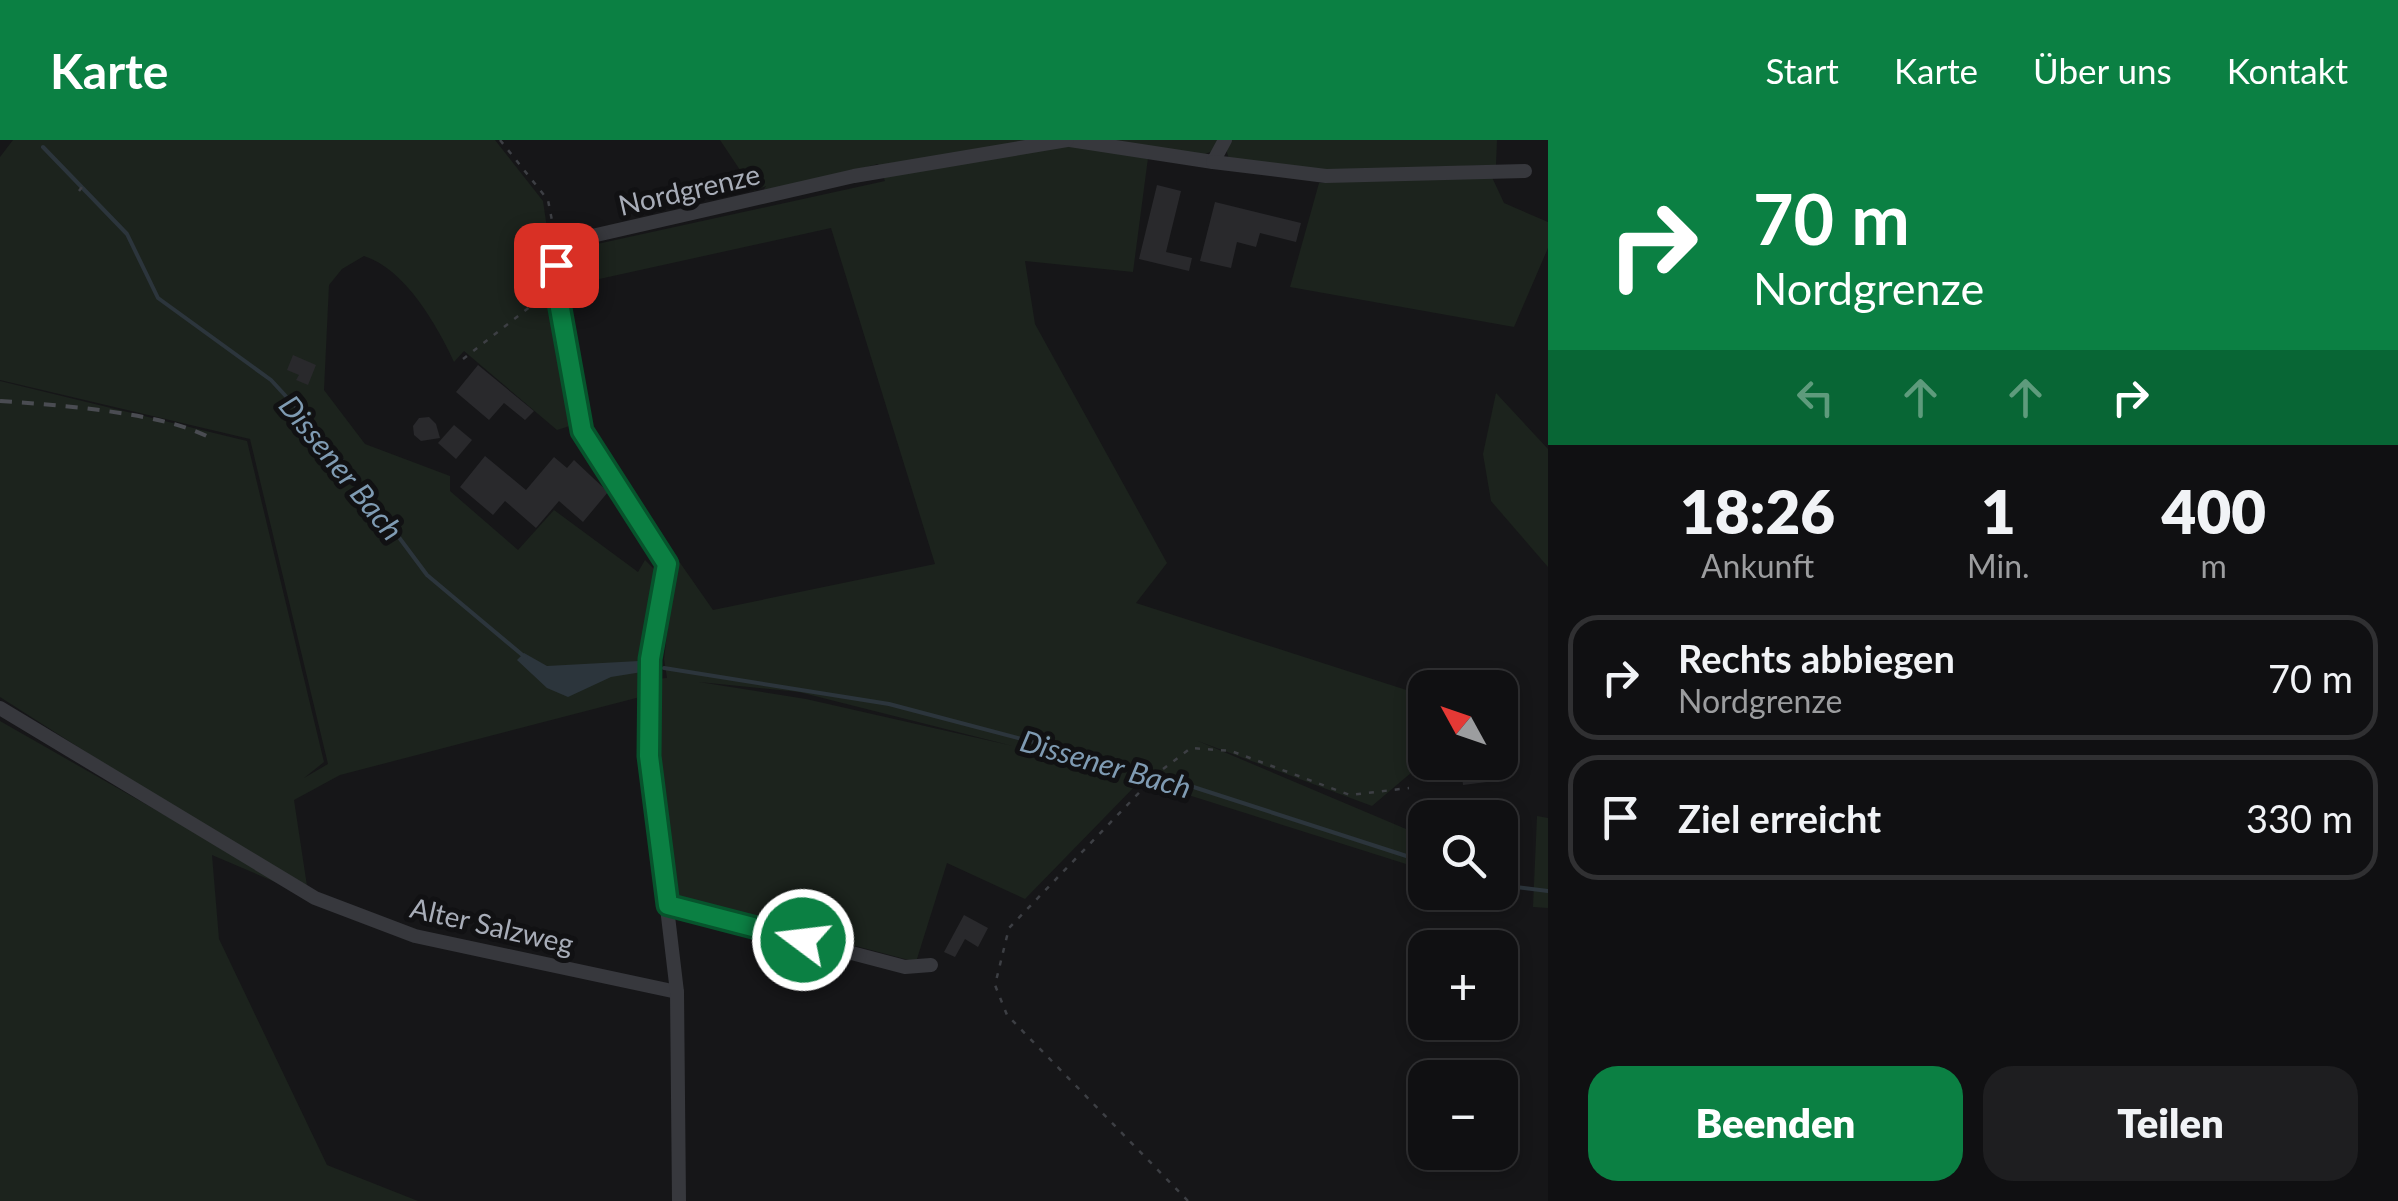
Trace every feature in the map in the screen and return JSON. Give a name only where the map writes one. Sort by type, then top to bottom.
[{"type":"street","name":"Nordgrenze","points":[[556,244],[854,176],[1068,140],[1326,176],[1525,171]]},
{"type":"street","points":[[1214,162],[1225,140]]},
{"type":"street","points":[[556,244],[556,286],[582,431],[667,564],[650,659],[649,756],[677,992],[679,1201]]},
{"type":"street","name":"Alter Salzweg","points":[[0,708],[315,898],[415,936],[677,992]]},
{"type":"street","points":[[668,905],[905,967],[930,965]]},
{"type":"path","points":[[500,140],[548,200],[556,244]]},
{"type":"path","points":[[79,191],[84,184]]},
{"type":"path","points":[[463,358],[556,286]]},
{"type":"path","points":[[1188,1201],[1007,1015],[995,985],[1009,928],[1159,772],[1191,748],[1231,750],[1350,794],[1409,788]]},
{"type":"shaded area","points":[[13,140],[495,140],[543,201],[576,424],[557,430],[464,351],[454,362],[439,332],[406,285],[364,256],[342,269],[329,285],[324,390],[365,444],[450,476],[450,491],[518,550],[554,510],[638,572],[645,560],[657,572],[643,647],[640,697],[340,775],[294,800],[307,886],[282,885],[212,855],[219,939],[327,1165],[418,1201],[0,1201],[0,721],[177,822],[189,818],[0,697],[0,381],[247,441],[324,762],[304,778],[328,764],[250,439],[0,380],[0,157]]},
{"type":"shaded area","points":[[720,140],[1223,140],[1218,149],[1200,156],[1148,158],[1133,272],[1025,261],[1035,324],[1167,563],[1136,603],[1408,691],[1408,775],[1372,806],[1198,741],[1408,830],[1408,865],[1141,780],[1025,899],[947,863],[916,962],[675,898],[656,762],[656,679],[667,678],[664,659],[676,557],[713,610],[935,564],[831,228],[563,287],[565,251],[885,181],[878,164],[761,194],[766,186],[754,191]],"holes":[[[699,682],[799,692],[1013,746],[806,699]]]},
{"type":"shaded area","points":[[1231,140],[1497,140],[1496,165],[1326,170],[1229,159],[1226,149]]},
{"type":"shaded area","points":[[1491,175],[1504,203],[1548,222],[1548,248],[1514,327],[1290,287],[1319,183]]},
{"type":"shaded area","points":[[1496,393],[1548,449],[1548,567],[1491,501],[1483,454]]},
{"type":"shaded area","points":[[524,653],[547,666],[639,661],[642,672],[611,677],[568,697],[547,688],[517,660]]},
{"type":"shaded area","points":[[1537,816],[1548,818],[1548,908],[1533,907]]},
{"type":"building","points":[[1157,185],[1181,191],[1166,252],[1192,258],[1189,271],[1139,259]]},
{"type":"building","points":[[1215,202],[1301,223],[1296,242],[1260,233],[1256,247],[1237,242],[1231,268],[1200,261]]},
{"type":"building","points":[[293,355],[316,365],[308,385],[287,370]]},
{"type":"building","points":[[478,365],[534,411],[525,420],[504,403],[489,420],[456,392]]},
{"type":"building","points":[[429,417],[440,438],[421,441],[414,435],[413,426],[419,418]]},
{"type":"building","points":[[454,425],[472,440],[456,459],[438,443]]},
{"type":"building","points":[[485,456],[526,490],[554,457],[567,468],[574,460],[608,492],[583,522],[559,501],[536,528],[505,501],[493,515],[460,487]]},
{"type":"building","points":[[1462,780],[1495,781],[1463,785]]},
{"type":"building","points":[[964,915],[988,928],[978,947],[965,939],[955,957],[944,952]]},
{"type":"waterway","name":"Dissener Bach","points":[[43,147],[127,234],[158,298],[271,380],[328,442],[427,575],[526,658]]},
{"type":"waterway","name":"Dissener Bach","points":[[664,668],[889,704],[1147,772],[1408,856]]},
{"type":"waterway","name":"Dissener Bach","points":[[1518,887],[1548,891]]},
{"type":"railway","points":[[0,401],[140,416],[194,430],[214,440]]},
{"type":"route","points":[[556,265],[556,286],[582,431],[667,564],[650,659],[649,756],[668,905],[803,940]]}]
